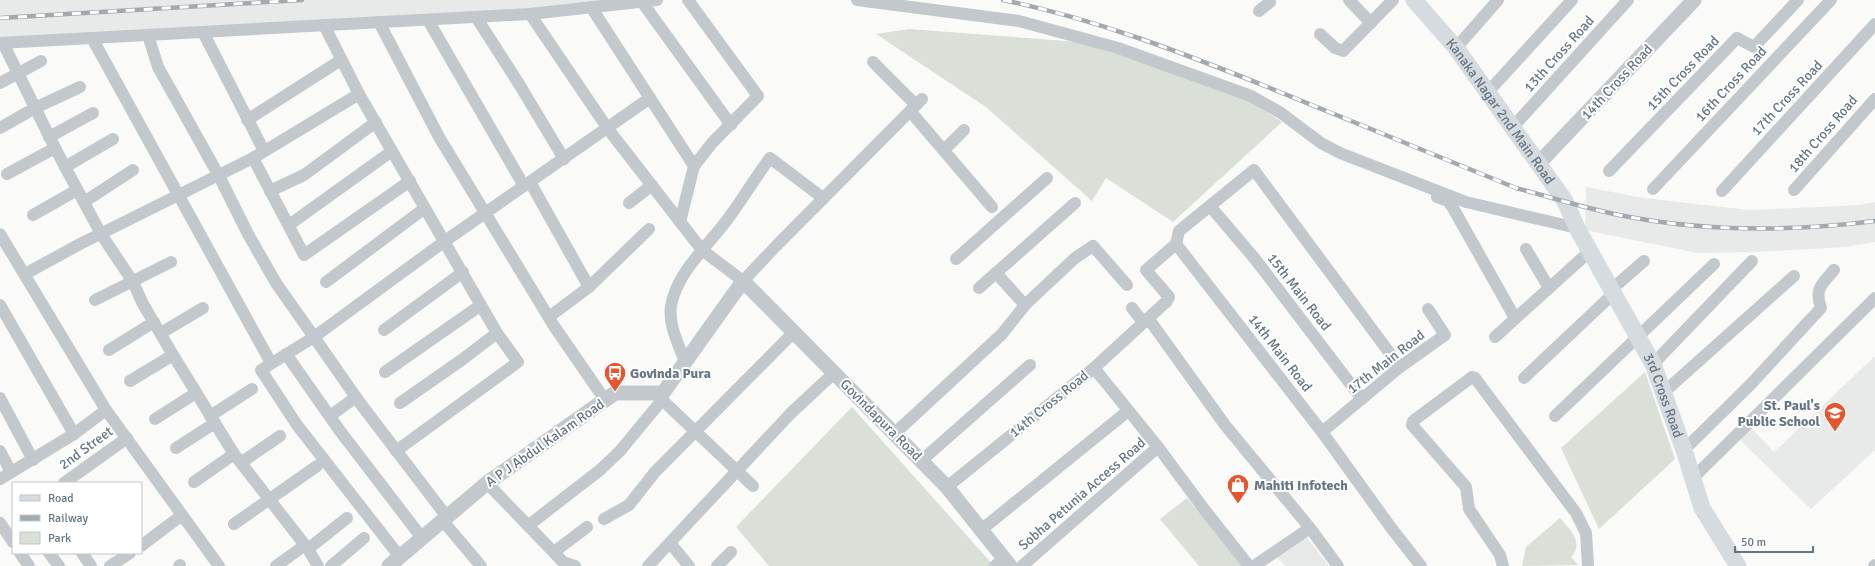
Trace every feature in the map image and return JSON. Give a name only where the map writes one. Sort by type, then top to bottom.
[{"type":"main road","name":"Kanaka Nagar 2nd Main Road","points":[[1414,0],[1456,48],[1512,128],[1540,163],[1566,201],[1577,228]]},
{"type":"main road","name":"3rd Cross Road","points":[[1577,228],[1653,364],[1684,450],[1692,480],[1702,508],[1738,566]]},
{"type":"street","points":[[318,566],[306,547],[238,458],[196,394],[154,322],[133,282],[101,234],[54,148],[2,43],[530,14],[657,0]]},
{"type":"street","points":[[680,222],[694,166],[712,142],[758,96],[688,0]]},
{"type":"street","points":[[857,0],[1019,21],[1118,48],[1251,96],[1280,113],[1322,143],[1340,153],[1466,202],[1577,228]]},
{"type":"street","points":[[1259,11],[1270,2],[1269,0]]},
{"type":"street","points":[[1349,0],[1371,24]]},
{"type":"street","points":[[1320,34],[1335,48],[1343,51],[1393,0]]},
{"type":"street","points":[[1456,48],[1498,0]]},
{"type":"street","points":[[1488,92],[1572,0]]},
{"type":"street","name":"13th Cross Road","points":[[1512,128],[1628,0]]},
{"type":"street","name":"14th Cross Road","points":[[1540,163],[1694,0]]},
{"type":"street","name":"15th Cross Road","points":[[1609,172],[1737,38],[1754,47],[1798,0]]},
{"type":"street","name":"16th Cross Road","points":[[1653,189],[1831,0]]},
{"type":"street","points":[[642,2],[731,124]]},
{"type":"street","points":[[591,7],[694,166]]},
{"type":"street","points":[[530,14],[608,129],[702,250],[743,281]]},
{"type":"street","points":[[476,17],[519,84],[564,159]]},
{"type":"street","points":[[428,20],[589,287]]},
{"type":"street","points":[[379,22],[439,136],[549,317],[605,400]]},
{"type":"street","name":"17th Cross Road","points":[[1722,191],[1875,24]]},
{"type":"street","points":[[324,26],[359,94],[497,333],[518,362],[396,451]]},
{"type":"street","points":[[203,32],[264,152]]},
{"type":"street","points":[[148,35],[158,66],[276,283],[356,397],[481,566]]},
{"type":"street","points":[[92,38],[271,363]]},
{"type":"street","points":[[0,83],[41,60]]},
{"type":"street","points":[[247,120],[341,60]]},
{"type":"street","points":[[873,62],[916,105],[944,150],[992,207]]},
{"type":"street","points":[[0,128],[35,108],[80,87]]},
{"type":"street","points":[[24,274],[253,158],[359,94]]},
{"type":"street","points":[[392,564],[261,370],[314,337],[445,241],[608,129],[650,98]]},
{"type":"street","name":"18th Cross Road","points":[[1794,190],[1875,99]]},
{"type":"street","points":[[529,525],[600,470],[620,451],[658,396],[663,393],[743,281],[916,105]]},
{"type":"street","points":[[49,136],[93,113]]},
{"type":"street","points":[[270,191],[308,172],[376,122]]},
{"type":"street","points":[[944,150],[964,130]]},
{"type":"street","points":[[65,167],[113,139]]},
{"type":"street","points":[[7,174],[54,148]]},
{"type":"street","points":[[289,225],[392,151]]},
{"type":"street","points":[[253,158],[304,255],[410,181]]},
{"type":"street","points":[[685,362],[673,331],[671,307],[680,283],[702,250],[727,220],[770,158],[823,198]]},
{"type":"street","points":[[84,202],[133,170]]},
{"type":"street","points":[[1145,320],[1163,306],[1169,297],[1146,270],[1176,244],[1179,231],[1254,170],[1400,367]]},
{"type":"street","points":[[956,259],[1046,178]]},
{"type":"street","points":[[1419,183],[1426,192],[1444,199],[1453,208],[1515,318]]},
{"type":"street","points":[[629,202],[652,185]]},
{"type":"street","points":[[33,215],[77,190]]},
{"type":"street","points":[[979,288],[1075,203]]},
{"type":"street","name":"15th Main Road","points":[[1210,206],[1255,259],[1362,399]]},
{"type":"street","points":[[326,282],[425,208]]},
{"type":"street","points":[[549,317],[589,287],[649,230]]},
{"type":"street","points":[[0,234],[106,410],[219,566]]},
{"type":"street","name":"14th Main Road","points":[[1176,244],[1322,432],[1392,529],[1421,566]]},
{"type":"street","points":[[894,434],[1002,334],[1025,305],[1075,258],[1093,246],[1127,285]]},
{"type":"street","points":[[1526,249],[1549,288]]},
{"type":"street","points":[[1494,337],[1590,251]]},
{"type":"street","points":[[1524,378],[1644,260]]},
{"type":"street","points":[[1653,364],[1752,261]]},
{"type":"street","points":[[96,300],[171,262]]},
{"type":"street","points":[[1555,416],[1714,264]]},
{"type":"street","points":[[1684,450],[1751,384],[1822,308],[1817,298],[1819,287],[1834,270]]},
{"type":"street","points":[[384,330],[463,272]]},
{"type":"street","points":[[996,273],[1025,305]]},
{"type":"street","points":[[1663,393],[1794,276]]},
{"type":"street","name":"Govindapura Road","points":[[743,281],[947,487],[981,530],[1003,564]]},
{"type":"street","points":[[1692,480],[1875,298]]},
{"type":"street","points":[[0,305],[74,434]]},
{"type":"street","points":[[385,372],[481,305]]},
{"type":"street","points":[[161,333],[204,308]]},
{"type":"street","points":[[1132,308],[1145,320],[1225,425],[1310,528],[1338,566]]},
{"type":"street","name":"17th Main Road","points":[[1322,432],[1400,367],[1444,334],[1428,309]]},
{"type":"street","name":"14th Cross Road","points":[[947,487],[1094,368],[1145,320]]},
{"type":"street","points":[[108,350],[154,322]]},
{"type":"street","points":[[604,519],[629,505],[655,472],[697,432],[794,332]]},
{"type":"street","points":[[400,403],[497,333]]},
{"type":"street","points":[[286,354],[330,416],[422,538]]},
{"type":"street","points":[[130,381],[173,355]]},
{"type":"street","points":[[921,460],[1030,365]]},
{"type":"street","points":[[1094,368],[1158,447]]},
{"type":"street","points":[[648,566],[791,413],[834,373]]},
{"type":"street","points":[[1503,566],[1500,555],[1469,509],[1466,487],[1412,425],[1413,421],[1472,377],[1522,439],[1576,513],[1586,533],[1588,566]]},
{"type":"street","points":[[176,448],[252,389]]},
{"type":"street","name":"A P J Abdul Kalam Road","points":[[392,564],[487,483],[615,393],[658,396]]},
{"type":"street","points":[[155,419],[196,394]]},
{"type":"street","points":[[658,396],[753,486]]},
{"type":"street","points":[[330,416],[356,397]]},
{"type":"street","points":[[0,398],[32,460]]},
{"type":"street","points":[[0,479],[74,434],[106,410]]},
{"type":"street","points":[[981,530],[1128,411]]},
{"type":"street","points":[[194,482],[280,436]]},
{"type":"street","name":"2nd Street","points":[[65,482],[126,438]]},
{"type":"street","name":"Sobha Petunia Access Road","points":[[1022,566],[1158,447],[1249,566]]},
{"type":"street","points":[[0,451],[11,472]]},
{"type":"street","points":[[234,524],[316,466]]},
{"type":"street","points":[[487,483],[563,562],[576,566]]},
{"type":"street","points":[[142,545],[182,515]]},
{"type":"street","points":[[276,566],[347,518]]},
{"type":"street","points":[[0,523],[12,541]]},
{"type":"street","points":[[554,552],[587,527]]},
{"type":"street","points":[[1254,566],[1310,528]]},
{"type":"street","points":[[331,566],[364,538]]},
{"type":"street","points":[[670,543],[689,566]]},
{"type":"street","points":[[717,566],[731,552]]},
{"type":"street","points":[[21,554],[29,566]]},
{"type":"street","points":[[50,554],[59,566]]},
{"type":"street","points":[[83,554],[91,566]]},
{"type":"street","points":[[110,566],[128,554]]},
{"type":"shaded area","points":[[0,0],[602,0],[541,8],[72,37],[0,37]]},
{"type":"shaded area","points":[[1586,187],[1644,198],[1749,210],[1861,205],[1875,202],[1875,242],[1846,247],[1757,252],[1697,253],[1585,230]]},
{"type":"shaded area","name":"St. Paul's Public School","points":[[1875,356],[1875,450],[1811,509],[1739,439],[1750,427],[1774,452]]},
{"type":"shaded area","points":[[1306,536],[1329,566],[1285,566],[1277,557]]},
{"type":"green space","points":[[909,29],[1079,42],[1234,91],[1282,122],[1173,222],[1106,178],[1092,201],[986,107],[876,34]]},
{"type":"green space","points":[[1645,372],[1675,459],[1599,529],[1561,448]]},
{"type":"green space","points":[[852,407],[994,566],[769,566],[736,527]]},
{"type":"green space","points":[[1187,498],[1245,566],[1199,566],[1160,519]]},
{"type":"green space","points":[[1560,518],[1571,531],[1576,541],[1575,551],[1571,557],[1578,565],[1522,566],[1526,547]]},
{"type":"railway","points":[[0,18],[302,0]]},
{"type":"railway","points":[[1003,0],[1105,27],[1172,50],[1516,188],[1593,209],[1651,221],[1715,227],[1811,227],[1875,221]]},
{"type":"place","name":"Govinda Pura","points":[[615,392]]},
{"type":"place","name":"St. Paul's Public School","points":[[1835,432]]},
{"type":"place","name":"Mahiti Infotech","points":[[1238,504]]}]
